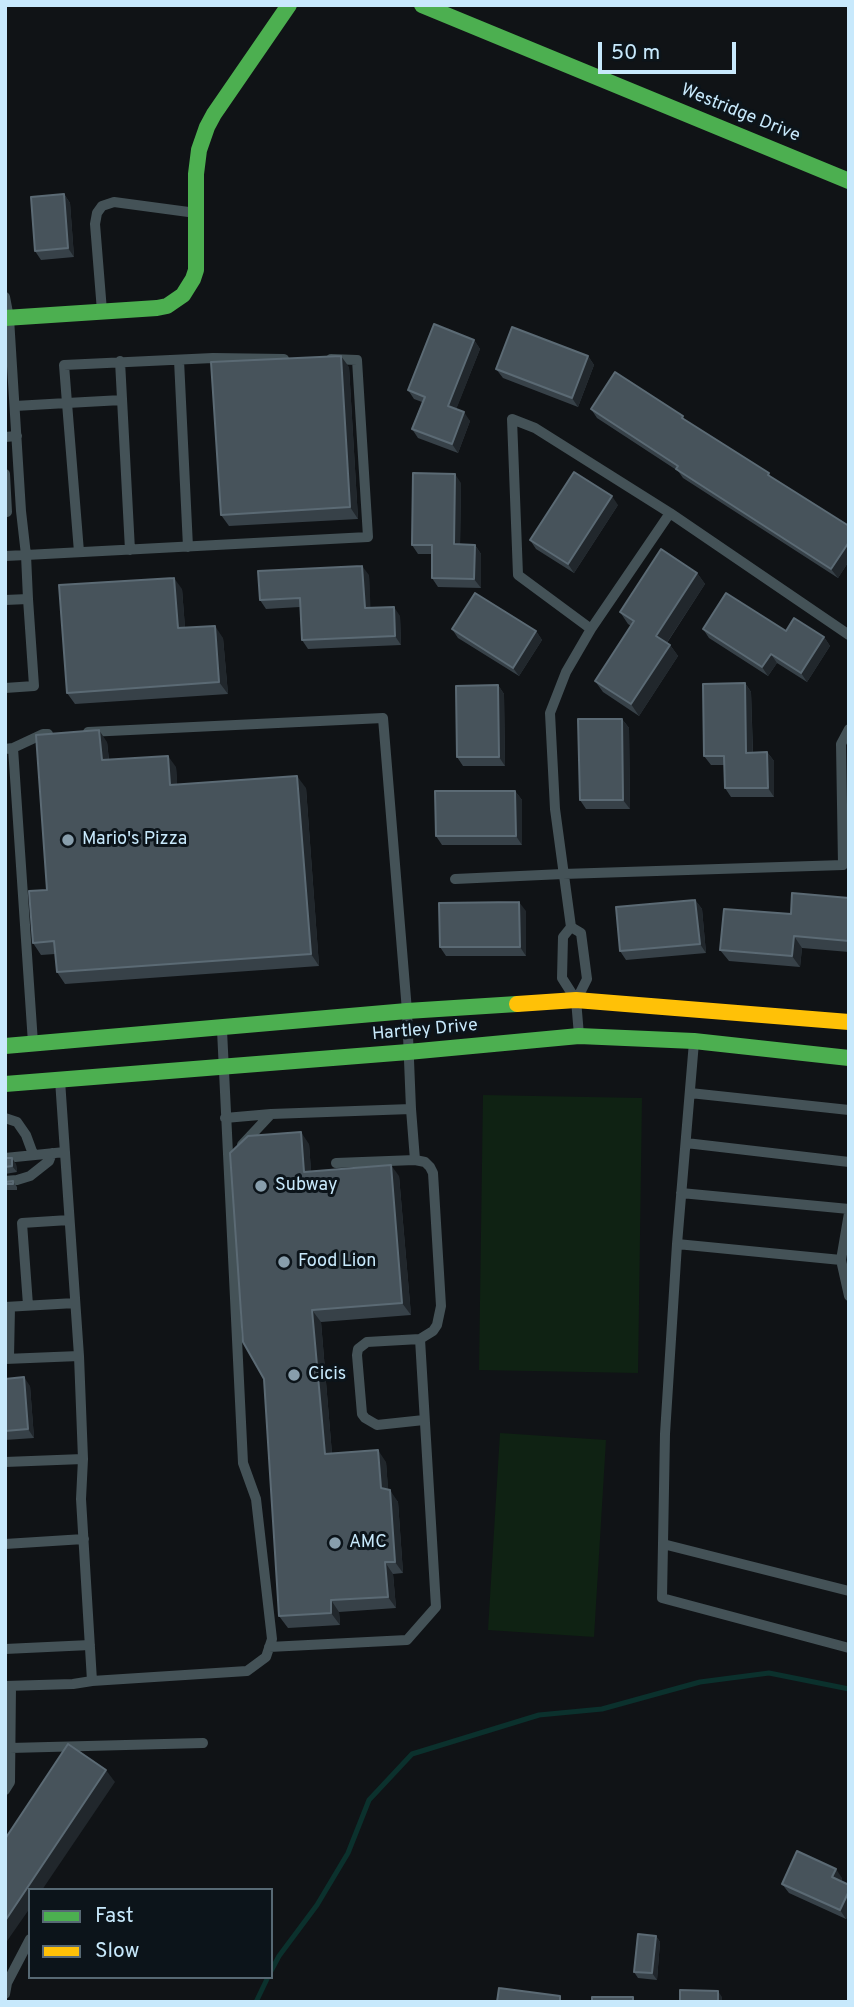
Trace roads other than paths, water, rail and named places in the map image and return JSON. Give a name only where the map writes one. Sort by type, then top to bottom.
[{"type":"street","points":[[7,318],[157,308],[167,306],[183,295],[196,270],[196,174],[199,150],[207,127],[289,5]]},
{"type":"street","name":"Westridge Drive","points":[[422,5],[849,181]]},
{"type":"street","name":"Hartley Drive","points":[[5,1046],[407,1011],[576,1000],[849,1022]]},
{"type":"street","name":"Hartley Drive","points":[[5,1084],[579,1036],[694,1041],[849,1058]]},
{"type":"lane","points":[[102,312],[95,224],[97,213],[102,206],[114,202],[196,213]]},
{"type":"lane","points":[[5,297],[34,686],[5,688]]},
{"type":"lane","points":[[79,552],[64,365],[213,358],[291,359]]},
{"type":"lane","points":[[5,556],[368,537],[357,360],[318,359]]},
{"type":"lane","points":[[179,360],[188,547]]},
{"type":"lane","points":[[120,361],[130,550]]},
{"type":"lane","points":[[15,406],[122,400]]},
{"type":"lane","points":[[591,629],[519,575],[512,419],[535,428],[670,513],[849,635]]},
{"type":"lane","points":[[5,436],[17,436]]},
{"type":"lane","points":[[5,474],[6,512],[21,511]]},
{"type":"lane","points":[[579,1036],[576,1000],[562,978],[563,937],[570,927],[555,809],[550,713],[566,672],[591,629],[670,513]]},
{"type":"lane","points":[[5,600],[28,599]]},
{"type":"lane","points":[[71,733],[383,719],[407,1011],[415,1160]]},
{"type":"lane","points":[[455,879],[843,865],[841,744],[849,729]]},
{"type":"lane","points":[[33,1044],[9,748],[43,734],[57,734]]},
{"type":"lane","points":[[570,927],[581,933],[587,979],[576,1000]]},
{"type":"lane","points":[[5,1790],[10,1782],[8,1686],[247,1671],[266,1657],[272,1639],[256,1499],[243,1463],[226,1155],[222,1026]]},
{"type":"lane","points":[[694,1041],[665,1434],[662,1598],[849,1648]]},
{"type":"lane","points":[[60,1080],[79,1356],[83,1459],[81,1499],[92,1681]]},
{"type":"lane","points":[[690,1093],[849,1110]]},
{"type":"lane","points":[[225,1118],[411,1109]]},
{"type":"lane","points":[[226,1155],[243,1144],[271,1114]]},
{"type":"lane","points":[[5,1118],[17,1122],[26,1135],[33,1154]]},
{"type":"lane","points":[[686,1143],[849,1162]]},
{"type":"lane","points":[[5,1158],[65,1152]]},
{"type":"lane","points":[[5,1181],[30,1176],[50,1161],[52,1153]]},
{"type":"lane","points":[[336,1163],[415,1160],[425,1162],[433,1173],[441,1306],[437,1325],[420,1339],[367,1342],[361,1345],[357,1355],[362,1413],[365,1419],[377,1424],[424,1420]]},
{"type":"lane","points":[[681,1193],[849,1211],[841,1260],[849,1296]]},
{"type":"lane","points":[[28,1305],[22,1223],[69,1220]]},
{"type":"lane","points":[[677,1244],[841,1260]]},
{"type":"lane","points":[[75,1303],[7,1307],[7,1359],[79,1356]]},
{"type":"lane","points":[[269,1647],[407,1640],[436,1607],[420,1339]]},
{"type":"lane","points":[[5,1462],[83,1459]]},
{"type":"lane","points":[[5,1544],[84,1539]]},
{"type":"lane","points":[[663,1544],[849,1591]]},
{"type":"lane","points":[[5,1649],[90,1645]]},
{"type":"lane","points":[[10,1748],[203,1743]]},
{"type":"lane","points":[[5,1994],[7,1983],[28,1943]]},
{"type":"waterway","points":[[273,1967],[317,1905],[348,1853],[369,1800],[412,1754],[539,1715],[602,1709],[700,1682],[769,1673],[849,1689]]},
{"type":"waterway","points":[[256,2002],[267,1979]]},
{"type":"place","name":"Mario's Pizza","points":[[68,840]]},
{"type":"place","name":"Subway","points":[[261,1186]]},
{"type":"place","name":"Food Lion","points":[[284,1262]]},
{"type":"place","name":"Cicis","points":[[294,1375]]},
{"type":"place","name":"AMC","points":[[335,1543]]}]
